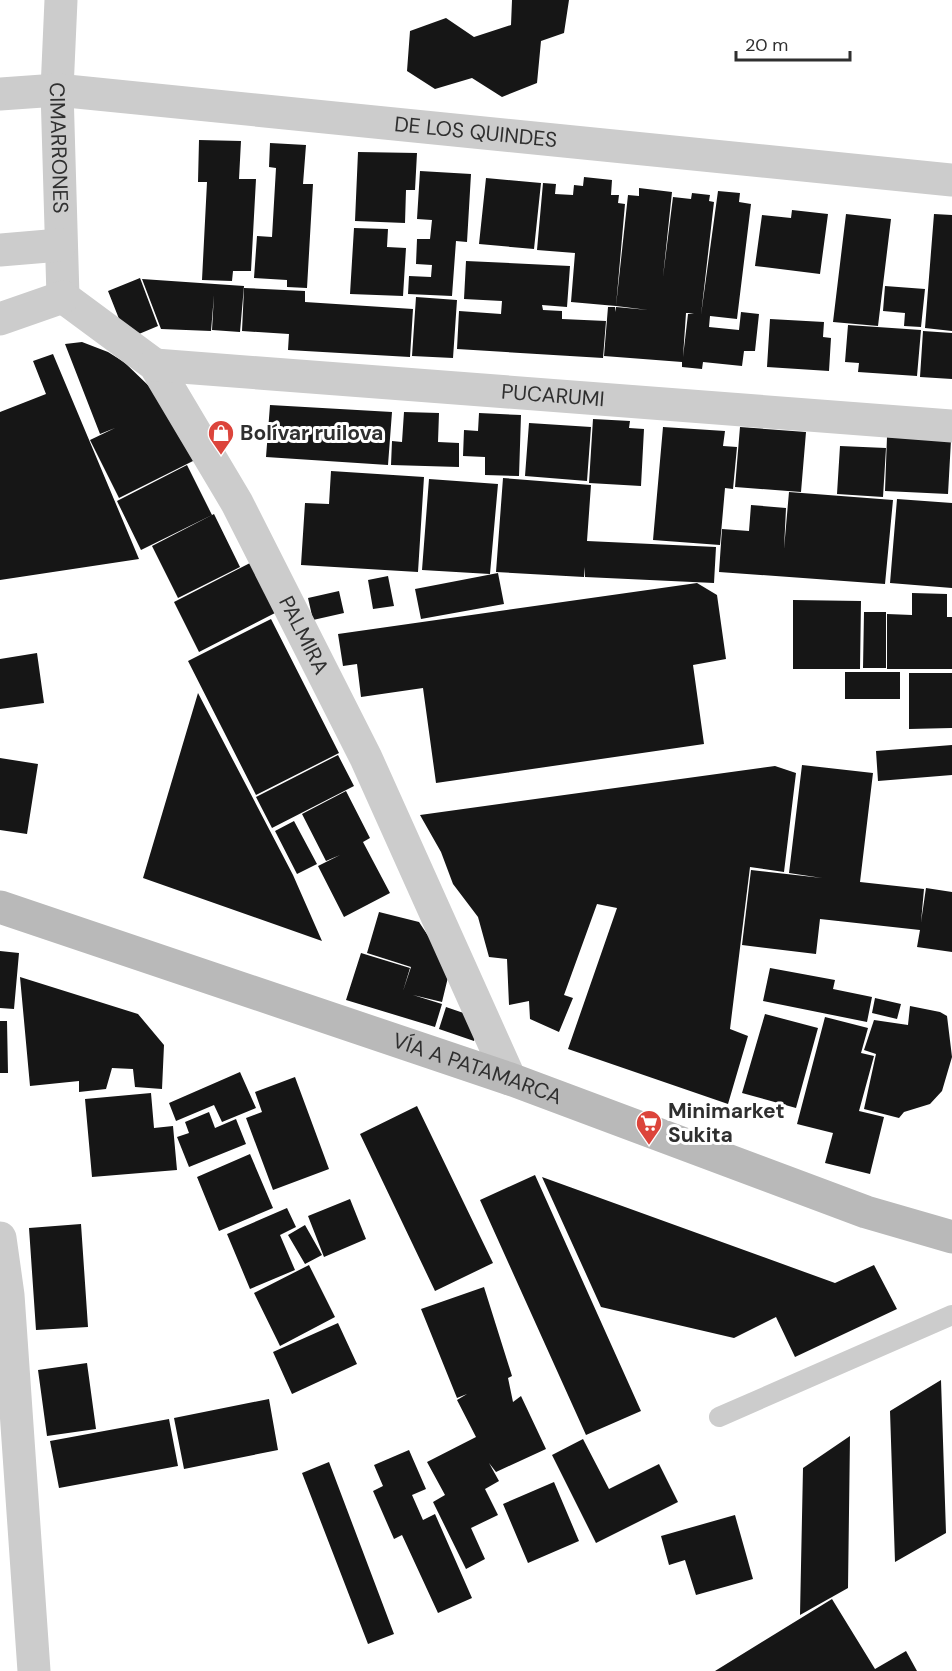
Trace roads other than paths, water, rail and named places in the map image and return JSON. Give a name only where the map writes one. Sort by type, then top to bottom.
[{"type":"street","name":"CIMARRONES","points":[[61,0],[57,90],[63,297]]},
{"type":"street","name":"DE LOS QUINDES","points":[[0,94],[57,90],[952,180]]},
{"type":"street","points":[[0,250],[60,245]]},
{"type":"street","points":[[0,319],[63,297]]},
{"type":"street","name":"PALMIRA","points":[[63,297],[155,365],[237,503],[366,758],[510,1079]]},
{"type":"street","name":"PUCARUMI","points":[[155,365],[952,426]]},
{"type":"street","name":"VÍA A PATAMARCA","points":[[0,907],[510,1079],[866,1212],[952,1237]]},
{"type":"street","points":[[0,1238],[8,1295],[34,1671]]},
{"type":"lane","points":[[719,1417],[952,1315]]},
{"type":"place","name":"Bolívar ruilova","points":[[221,456]]},
{"type":"place","name":"Minimarket Sukita","points":[[649,1146]]}]
